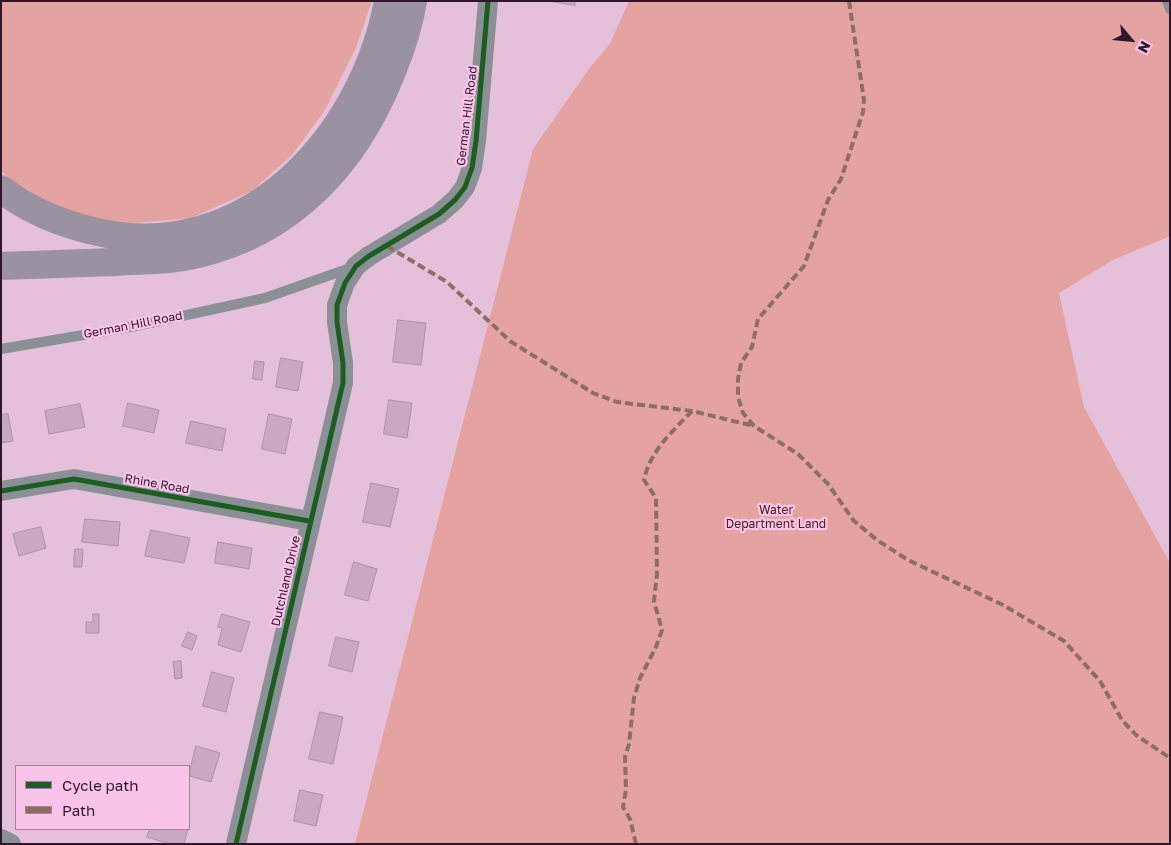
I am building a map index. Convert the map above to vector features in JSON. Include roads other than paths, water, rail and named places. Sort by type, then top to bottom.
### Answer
[{"type":"highway","points":[[1,189],[34,210],[57,220],[105,234],[131,237],[158,237],[201,229],[250,210],[274,194],[294,177],[314,158],[333,132],[364,75],[377,44],[388,1]]},
{"type":"highway","points":[[1,266],[149,260],[196,255],[240,240],[280,220],[316,192],[330,177],[362,133],[375,110],[396,62],[414,1]]},
{"type":"street","name":"German Hill Road","points":[[356,266],[369,256],[439,214],[455,200],[465,187],[472,168],[476,141],[488,1]]},
{"type":"street","name":"Dutchland Drive","points":[[236,844],[343,383],[343,363],[337,322],[337,306],[345,283],[356,266]]},
{"type":"street","name":"Rhine Road","points":[[1,491],[74,480],[310,521]]},
{"type":"street","points":[[1,839],[11,844]]},
{"type":"lane","points":[[1167,1],[1170,9]]},
{"type":"lane","name":"German Hill Road","points":[[1,349],[136,326],[265,298],[356,266]]},
{"type":"park label","name":"Water Department Land","points":[[776,517]]}]
